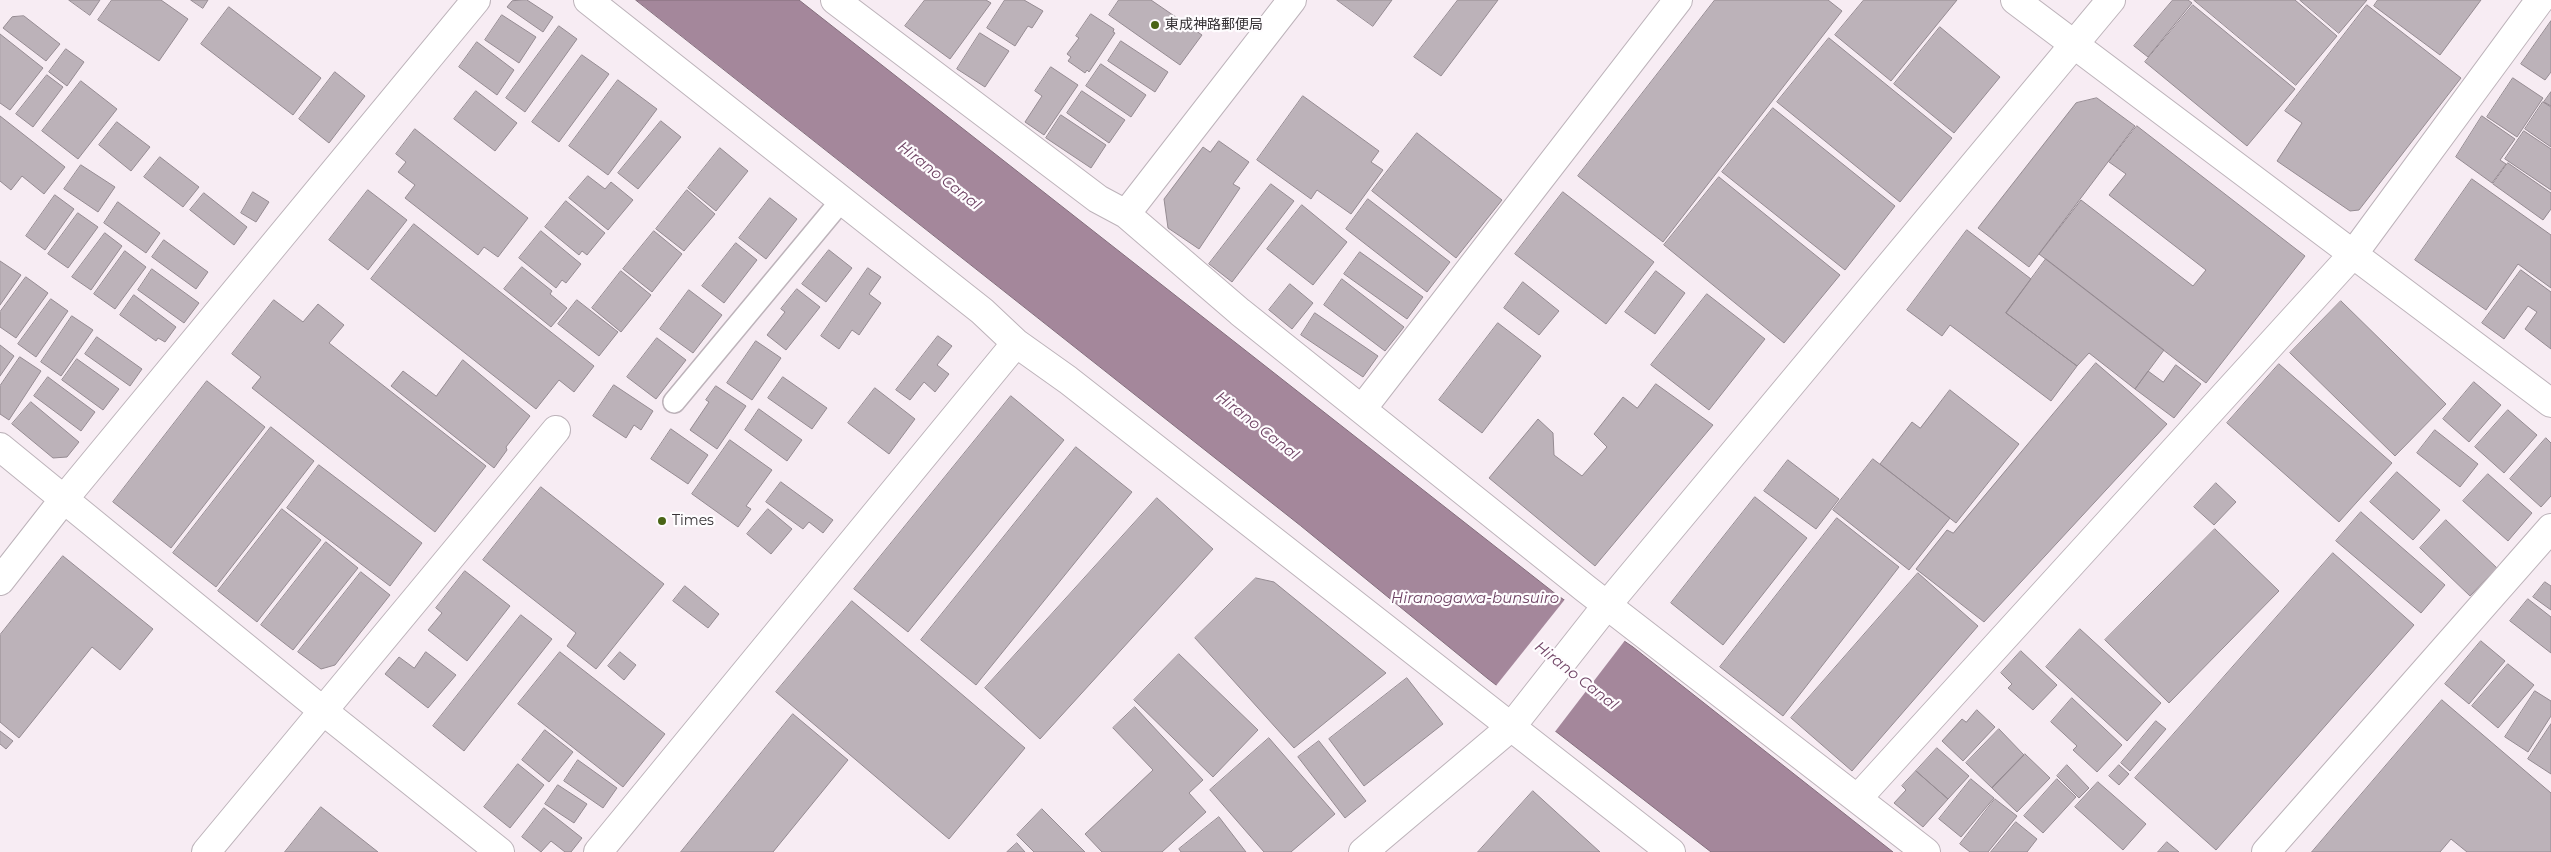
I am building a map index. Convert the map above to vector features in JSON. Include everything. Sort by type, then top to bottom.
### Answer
[{"type":"street","points":[[0,581],[64,499],[476,0]]},
{"type":"street","points":[[588,0],[982,312],[1016,344],[1068,380],[1518,719],[1671,852]]},
{"type":"street","points":[[835,0],[1098,199],[1126,214],[1240,312],[1362,409],[1603,611],[1858,798],[1926,852]]},
{"type":"street","points":[[1126,214],[1292,0]]},
{"type":"street","points":[[1362,409],[1678,0]]},
{"type":"street","points":[[2016,0],[2551,403]]},
{"type":"street","points":[[1363,852],[1518,719],[1603,611],[2111,0]]},
{"type":"street","points":[[1858,798],[2354,254],[2540,0]]},
{"type":"street","points":[[598,852],[1016,344]]},
{"type":"street","points":[[206,852],[556,430]]},
{"type":"street","points":[[0,447],[322,710],[500,852]]},
{"type":"street","points":[[2266,852],[2551,528]]},
{"type":"lane","points":[[674,402],[842,201]]},
{"type":"water","name":"Hiranogawa-bunsuiro","points":[[636,0],[799,0],[1557,595],[1633,647],[1893,852],[1711,852],[1487,678],[1301,526]]},
{"type":"pier","points":[[1566,598],[1626,639],[1554,733],[1495,687]]},
{"type":"building","points":[[69,0],[100,0],[90,15]]},
{"type":"building","points":[[112,0],[161,0],[188,19],[159,61],[98,20]]},
{"type":"building","points":[[191,0],[208,0],[203,8]]},
{"type":"building","points":[[527,0],[553,17],[543,32],[507,7],[512,1]]},
{"type":"building","points":[[925,0],[986,0],[991,3],[950,59],[905,26]]},
{"type":"building","points":[[1005,0],[1024,0],[1043,11],[1032,28],[1028,26],[1015,46],[987,28]]},
{"type":"building","name":"東成神路郵便局","points":[[1119,0],[1151,0],[1202,35],[1180,65],[1109,15]]},
{"type":"building","points":[[1337,0],[1392,0],[1373,26]]},
{"type":"building","points":[[1458,0],[1498,0],[1441,76],[1414,57]]},
{"type":"building","points":[[1715,0],[1828,0],[1842,11],[1663,242],[1578,176]]},
{"type":"building","points":[[1864,0],[1957,0],[1891,81],[1835,35]]},
{"type":"building","points":[[2173,0],[2188,0],[2192,3],[2148,57],[2134,46]]},
{"type":"building","points":[[2194,0],[2295,0],[2337,36],[2296,85]]},
{"type":"building","points":[[2300,0],[2367,0],[2339,33]]},
{"type":"building","points":[[2378,0],[2481,0],[2440,55],[2374,6]]},
{"type":"building","points":[[2193,5],[2295,89],[2247,146],[2145,62]]},
{"type":"building","points":[[2367,5],[2461,78],[2359,210],[2350,211],[2277,161],[2302,123],[2285,111]]},
{"type":"building","points":[[229,7],[321,78],[293,115],[201,44]]},
{"type":"building","points":[[1091,14],[1114,29],[1113,32],[1115,33],[1089,72],[1087,70],[1085,73],[1068,61],[1071,57],[1067,54],[1079,38],[1076,36]]},
{"type":"building","points":[[502,15],[536,37],[519,63],[485,40]]},
{"type":"building","points":[[24,16],[60,44],[46,61],[3,28],[12,17]]},
{"type":"building","points":[[2551,21],[2551,72],[2545,80],[2521,64]]},
{"type":"building","points":[[559,26],[577,39],[525,112],[506,98]]},
{"type":"building","points":[[1940,27],[2000,77],[1954,133],[1894,84]]},
{"type":"building","points":[[980,33],[1009,51],[985,87],[957,69]]},
{"type":"building","points":[[0,34],[43,68],[10,110],[0,103]]},
{"type":"building","points":[[1829,38],[1952,138],[1900,202],[1777,102]]},
{"type":"building","points":[[1121,41],[1168,72],[1155,92],[1108,61]]},
{"type":"building","points":[[477,42],[514,70],[497,95],[459,67]]},
{"type":"building","points":[[66,49],[84,62],[67,86],[49,72]]},
{"type":"building","points":[[582,55],[609,74],[559,142],[532,122]]},
{"type":"building","points":[[1101,64],[1146,95],[1131,117],[1086,86]]},
{"type":"building","points":[[1051,67],[1078,85],[1044,135],[1025,122],[1042,96],[1035,91]]},
{"type":"building","points":[[335,72],[365,96],[329,143],[299,119]]},
{"type":"building","points":[[47,75],[63,87],[33,127],[16,114]]},
{"type":"building","points":[[2513,78],[2543,98],[2517,137],[2487,117]]},
{"type":"building","points":[[618,80],[657,109],[608,175],[569,146]]},
{"type":"building","points":[[81,81],[117,109],[78,159],[42,131]]},
{"type":"building","points":[[476,91],[517,123],[495,151],[454,119]]},
{"type":"building","points":[[1082,91],[1125,120],[1109,143],[1067,113]]},
{"type":"building","points":[[2551,92],[2551,106],[2544,102]]},
{"type":"building","points":[[1303,96],[1379,151],[1371,162],[1383,170],[1351,214],[1317,190],[1311,199],[1257,160]]},
{"type":"building","points":[[2097,98],[2135,126],[2029,267],[1978,228],[2076,103]]},
{"type":"building","points":[[2543,102],[2551,107],[2551,147],[2525,129]]},
{"type":"building","points":[[1773,108],[1895,206],[1845,270],[1722,172]]},
{"type":"building","points":[[1061,115],[1106,145],[1091,168],[1046,138]]},
{"type":"building","points":[[0,116],[65,167],[44,194],[22,176],[11,190],[0,181]]},
{"type":"building","points":[[2482,116],[2515,139],[2500,160],[2506,164],[2492,183],[2456,157]]},
{"type":"building","points":[[661,121],[681,137],[638,189],[618,173]]},
{"type":"building","points":[[117,122],[150,147],[131,171],[99,145]]},
{"type":"building","points":[[2137,126],[2305,256],[2206,383],[2039,254],[2081,200],[2193,286],[2206,270],[2109,195],[2126,174],[2109,162]]},
{"type":"building","points":[[415,129],[528,218],[498,257],[484,247],[478,255],[405,198],[415,185],[398,172],[406,162],[396,154]]},
{"type":"building","points":[[2524,131],[2551,149],[2551,190],[2505,159]]},
{"type":"building","points":[[1417,133],[1502,200],[1456,258],[1372,191]]},
{"type":"building","points":[[1219,141],[1249,162],[1233,184],[1240,188],[1199,249],[1168,228],[1164,199],[1203,147],[1210,152]]},
{"type":"building","points":[[720,148],[748,171],[716,211],[688,188]]},
{"type":"building","points":[[160,157],[199,187],[183,207],[144,177]]},
{"type":"building","points":[[2508,163],[2551,193],[2551,209],[2543,220],[2493,184]]},
{"type":"building","points":[[81,165],[115,187],[98,212],[64,189]]},
{"type":"building","points":[[588,176],[605,189],[611,182],[633,200],[608,230],[569,198]]},
{"type":"building","points":[[1719,177],[1840,275],[1784,343],[1664,245]]},
{"type":"building","points":[[2472,179],[2551,235],[2551,288],[2518,264],[2486,310],[2415,260]]},
{"type":"building","points":[[1271,184],[1294,201],[1232,282],[1209,264]]},
{"type":"building","points":[[368,190],[407,220],[368,270],[329,240]]},
{"type":"building","points":[[687,190],[715,214],[684,251],[656,229]]},
{"type":"building","points":[[253,192],[269,202],[256,222],[241,213]]},
{"type":"building","points":[[1563,192],[1654,262],[1606,324],[1515,254]]},
{"type":"building","points":[[204,193],[247,227],[234,245],[190,210]]},
{"type":"building","points":[[55,195],[74,209],[45,250],[26,236]]},
{"type":"building","points":[[770,198],[797,219],[766,259],[739,238]]},
{"type":"building","points":[[1368,199],[1450,262],[1427,292],[1346,229]]},
{"type":"building","points":[[566,201],[605,233],[587,255],[582,251],[579,255],[545,227]]},
{"type":"building","points":[[118,202],[160,233],[146,253],[104,223]]},
{"type":"building","points":[[1302,205],[1347,242],[1313,285],[1267,249]]},
{"type":"building","points":[[78,213],[98,227],[68,268],[48,254]]},
{"type":"building","points":[[414,224],[594,366],[574,392],[559,380],[536,409],[371,279]]},
{"type":"building","points":[[1967,230],[2031,279],[2006,313],[2077,366],[2051,401],[1950,325],[1942,336],[1907,310]]},
{"type":"building","points":[[541,231],[581,264],[566,283],[562,280],[556,288],[519,258]]},
{"type":"building","points":[[654,231],[682,254],[652,292],[623,269]]},
{"type":"building","points":[[105,233],[122,246],[91,290],[72,277]]},
{"type":"building","points":[[164,240],[208,272],[196,289],[152,257]]},
{"type":"building","points":[[736,243],[757,260],[724,303],[702,286]]},
{"type":"building","points":[[829,250],[852,268],[826,302],[802,284]]},
{"type":"building","points":[[125,251],[146,267],[115,309],[94,294]]},
{"type":"building","points":[[1360,252],[1423,297],[1407,319],[1344,274]]},
{"type":"building","points":[[2046,259],[2164,350],[2135,389],[2089,353],[2077,366],[2006,313]]},
{"type":"building","points":[[0,261],[21,275],[0,305]]},
{"type":"building","points":[[522,267],[552,291],[550,294],[567,308],[551,327],[504,289]]},
{"type":"building","points":[[868,268],[881,277],[869,294],[881,303],[859,335],[852,330],[839,349],[821,336]]},
{"type":"building","points":[[152,269],[199,303],[184,323],[138,290]]},
{"type":"building","points":[[2521,270],[2551,292],[2551,349],[2525,329],[2537,312],[2528,306],[2504,339],[2482,323]]},
{"type":"building","points":[[621,271],[651,295],[621,332],[592,308]]},
{"type":"building","points":[[1656,271],[1685,293],[1655,334],[1625,312]]},
{"type":"building","points":[[26,277],[48,293],[16,338],[0,327],[0,312]]},
{"type":"building","points":[[1342,279],[1404,327],[1385,351],[1324,305]]},
{"type":"building","points":[[1523,282],[1559,311],[1539,335],[1504,308]]},
{"type":"building","points":[[1290,284],[1313,303],[1292,329],[1269,310]]},
{"type":"building","points":[[797,289],[820,307],[786,350],[767,335],[785,312],[781,309]]},
{"type":"building","points":[[689,290],[722,315],[693,353],[660,329]]},
{"type":"building","points":[[1707,294],[1765,339],[1709,410],[1651,365]]},
{"type":"building","points":[[134,295],[176,327],[165,342],[158,338],[156,341],[120,315]]},
{"type":"building","points":[[51,299],[68,311],[36,357],[18,344]]},
{"type":"building","points":[[274,300],[303,322],[318,304],[344,325],[329,343],[486,466],[435,532],[252,388],[261,377],[232,354]]},
{"type":"building","points":[[577,300],[618,332],[599,356],[558,324]]},
{"type":"building","points":[[2341,301],[2446,404],[2395,456],[2290,353]]},
{"type":"building","points":[[1315,313],[1378,356],[1363,377],[1301,335]]},
{"type":"building","points":[[72,316],[93,330],[61,376],[41,362]]},
{"type":"building","points":[[1498,323],[1541,356],[1482,433],[1439,400]]},
{"type":"building","points":[[938,336],[952,346],[937,365],[949,374],[935,392],[924,382],[910,400],[896,390]]},
{"type":"building","points":[[97,337],[142,369],[130,386],[85,354]]},
{"type":"building","points":[[657,338],[686,360],[656,399],[627,377]]},
{"type":"building","points":[[756,341],[781,358],[752,400],[727,383]]},
{"type":"building","points":[[0,345],[14,356],[0,376]]},
{"type":"building","points":[[20,357],[41,371],[9,420],[0,414],[0,386]]},
{"type":"building","points":[[77,359],[119,389],[103,410],[62,380]]},
{"type":"building","points":[[463,360],[530,416],[506,447],[507,450],[494,468],[391,386],[403,371],[436,396]]},
{"type":"building","points":[[2096,363],[2167,424],[1984,622],[1916,569],[1947,530],[1953,533]]},
{"type":"building","points":[[2279,364],[2392,463],[2339,522],[2227,423]]},
{"type":"building","points":[[2176,365],[2201,384],[2174,418],[2135,389],[2148,371],[2163,382]]},
{"type":"building","points":[[48,377],[95,412],[81,431],[34,396]]},
{"type":"building","points":[[783,377],[827,408],[812,429],[768,398]]},
{"type":"building","points":[[207,381],[265,427],[171,548],[113,502]]},
{"type":"building","points":[[2474,382],[2501,405],[2469,442],[2443,419]]},
{"type":"building","points":[[1656,384],[1713,425],[1595,566],[1489,478],[1538,419],[1553,433],[1554,455],[1582,476],[1607,447],[1594,434],[1623,397],[1637,408]]},
{"type":"building","points":[[614,385],[653,411],[641,430],[634,425],[626,438],[593,416]]},
{"type":"building","points":[[716,386],[746,406],[717,449],[690,430],[709,402],[706,400]]},
{"type":"building","points":[[875,388],[915,419],[889,454],[848,423]]},
{"type":"building","points":[[1950,390],[2019,444],[1956,523],[1880,464],[1912,422],[1920,428]]},
{"type":"building","points":[[1011,396],[1064,440],[908,632],[854,589]]},
{"type":"building","points":[[31,402],[79,442],[67,457],[53,458],[12,424]]},
{"type":"building","points":[[759,409],[802,440],[787,461],[745,430]]},
{"type":"building","points":[[2508,410],[2537,435],[2504,473],[2475,447]]},
{"type":"building","points":[[271,427],[314,461],[216,587],[173,553]]},
{"type":"building","points":[[671,429],[708,455],[688,484],[651,459]]},
{"type":"building","points":[[2435,430],[2478,464],[2460,487],[2417,453]]},
{"type":"building","points":[[2546,438],[2551,443],[2551,496],[2541,507],[2510,479]]},
{"type":"building","points":[[730,440],[772,470],[746,506],[751,509],[738,527],[692,494]]},
{"type":"building","points":[[1076,447],[1132,492],[976,685],[921,640]]},
{"type":"building","points":[[1873,459],[1950,518],[1909,570],[1833,510]]},
{"type":"building","points":[[1788,460],[1839,499],[1816,529],[1764,491]]},
{"type":"building","points":[[319,465],[422,543],[390,586],[287,508]]},
{"type":"building","points":[[2397,472],[2440,510],[2413,540],[2370,502]]},
{"type":"building","points":[[2488,474],[2532,513],[2508,541],[2463,501]]},
{"type":"building","points":[[781,482],[833,520],[823,533],[809,522],[803,529],[766,502]]},
{"type":"building","points":[[2216,483],[2236,502],[2214,525],[2194,507]]},
{"type":"building","points":[[541,487],[664,584],[596,669],[567,646],[576,633],[483,560]]},
{"type":"building","points":[[1755,497],[1807,538],[1723,645],[1671,603]]},
{"type":"building","points":[[1157,498],[1213,549],[1040,739],[985,688]]},
{"type":"building","points":[[282,509],[321,540],[257,622],[218,591]]},
{"type":"building","points":[[768,509],[792,529],[771,554],[747,534]]},
{"type":"building","points":[[2361,512],[2445,585],[2421,613],[2336,541]]},
{"type":"building","points":[[1837,518],[1899,567],[1783,716],[1720,667]]},
{"type":"building","points":[[2446,520],[2497,568],[2470,596],[2420,548]]},
{"type":"building","points":[[2215,529],[2279,591],[2169,703],[2105,640]]},
{"type":"building","points":[[326,542],[358,568],[293,650],[261,625]]},
{"type":"building","points":[[2333,553],[2414,625],[2216,850],[2135,778]]},
{"type":"building","points":[[63,556],[153,629],[120,670],[92,647],[19,738],[0,722],[0,635]]},
{"type":"building","points":[[465,571],[510,606],[467,661],[428,630],[442,613],[436,608]]},
{"type":"building","points":[[361,572],[390,595],[335,665],[321,669],[298,652]]},
{"type":"building","points":[[1918,573],[1978,626],[1852,771],[1791,718]]},
{"type":"building","points":[[1256,578],[1274,582],[1386,673],[1294,748],[1195,638]]},
{"type":"building","points":[[2545,582],[2551,586],[2551,610],[2533,597]]},
{"type":"building","points":[[685,586],[719,614],[708,628],[673,601]]},
{"type":"building","points":[[2528,599],[2551,617],[2551,653],[2510,621]]},
{"type":"building","points":[[852,601],[1025,748],[949,839],[776,692]]},
{"type":"building","points":[[521,615],[552,639],[464,751],[433,726]]},
{"type":"building","points":[[2080,629],[2161,703],[2127,741],[2046,667]]},
{"type":"building","points":[[2481,641],[2505,661],[2469,704],[2445,684]]},
{"type":"building","points":[[2021,651],[2057,685],[2033,710],[2008,688],[2012,684],[2001,673]]},
{"type":"building","points":[[426,652],[456,675],[428,708],[385,674],[399,657],[414,668]]},
{"type":"building","points":[[560,652],[665,734],[623,787],[518,704]]},
{"type":"building","points":[[620,652],[636,665],[624,680],[608,666]]},
{"type":"building","points":[[1179,654],[1258,730],[1213,777],[1134,700]]},
{"type":"building","points":[[2508,664],[2534,685],[2498,728],[2472,706]]},
{"type":"building","points":[[1407,678],[1443,724],[1364,786],[1329,739]]},
{"type":"building","points":[[2535,691],[2551,701],[2551,716],[2528,752],[2505,737]]},
{"type":"building","points":[[2072,698],[2122,745],[2097,772],[2073,750],[2077,746],[2051,722]]},
{"type":"building","points":[[2442,700],[2551,793],[2551,852],[2467,852],[2451,839],[2440,852],[2312,852]]},
{"type":"building","points":[[1135,707],[1203,780],[1189,793],[1206,812],[1162,852],[1102,852],[1085,834],[1153,770],[1113,728]]},
{"type":"building","points":[[1977,710],[1995,727],[1963,761],[1942,741],[1962,719],[1966,722]]},
{"type":"building","points":[[793,714],[848,760],[773,852],[681,852]]},
{"type":"building","points":[[2156,721],[2166,729],[2130,771],[2121,763]]},
{"type":"building","points":[[2551,724],[2551,774],[2528,759]]},
{"type":"building","points":[[1999,729],[2024,755],[1992,788],[1966,763]]},
{"type":"building","points":[[545,730],[573,752],[549,782],[522,760]]},
{"type":"building","points":[[0,731],[13,741],[6,749],[0,744]]},
{"type":"building","points":[[1269,738],[1335,814],[1291,852],[1264,852],[1210,790]]},
{"type":"building","points":[[1319,741],[1366,801],[1345,818],[1298,757]]},
{"type":"building","points":[[1937,748],[1969,776],[1948,799],[1916,771]]},
{"type":"building","points":[[2025,754],[2050,778],[2017,812],[1992,788]]},
{"type":"building","points":[[578,760],[617,788],[603,808],[564,781]]},
{"type":"building","points":[[518,764],[544,785],[510,828],[484,807]]},
{"type":"building","points":[[2067,765],[2089,788],[2079,798],[2057,776]]},
{"type":"building","points":[[2119,765],[2129,774],[2119,785],[2109,776]]},
{"type":"building","points":[[1916,771],[1948,799],[1923,827],[1894,803],[1906,790],[1902,786]]},
{"type":"building","points":[[1971,779],[1994,798],[1961,837],[1939,819]]},
{"type":"building","points":[[2057,779],[2076,797],[2043,833],[2024,816]]},
{"type":"building","points":[[2098,782],[2146,824],[2123,850],[2075,807]]},
{"type":"building","points":[[558,785],[587,804],[574,823],[545,804]]},
{"type":"building","points":[[1533,791],[1600,852],[1478,852]]},
{"type":"building","points":[[1995,799],[2017,816],[1988,852],[1970,852],[1960,844]]},
{"type":"building","points":[[321,807],[378,852],[285,852]]},
{"type":"building","points":[[544,808],[582,838],[571,852],[565,852],[551,841],[541,852],[522,837]]},
{"type":"building","points":[[1042,809],[1085,852],[1034,852],[1017,835]]},
{"type":"building","points":[[1219,817],[1246,852],[1181,852],[1179,849]]},
{"type":"building","points":[[2016,822],[2037,839],[2027,852],[1991,852]]},
{"type":"building","points":[[2167,842],[2179,852],[2158,852]]},
{"type":"building","points":[[1017,843],[1025,852],[1007,852]]},
{"type":"place","name":"東成神路郵便局","points":[[1155,25]]},
{"type":"place","name":"Times","points":[[662,521]]},
{"type":"water label","name":"Hirano Canal","points":[[939,176]]},
{"type":"water label","name":"Hirano Canal","points":[[1257,426]]},
{"type":"water label","name":"Hirano Canal","points":[[1576,676]]}]
